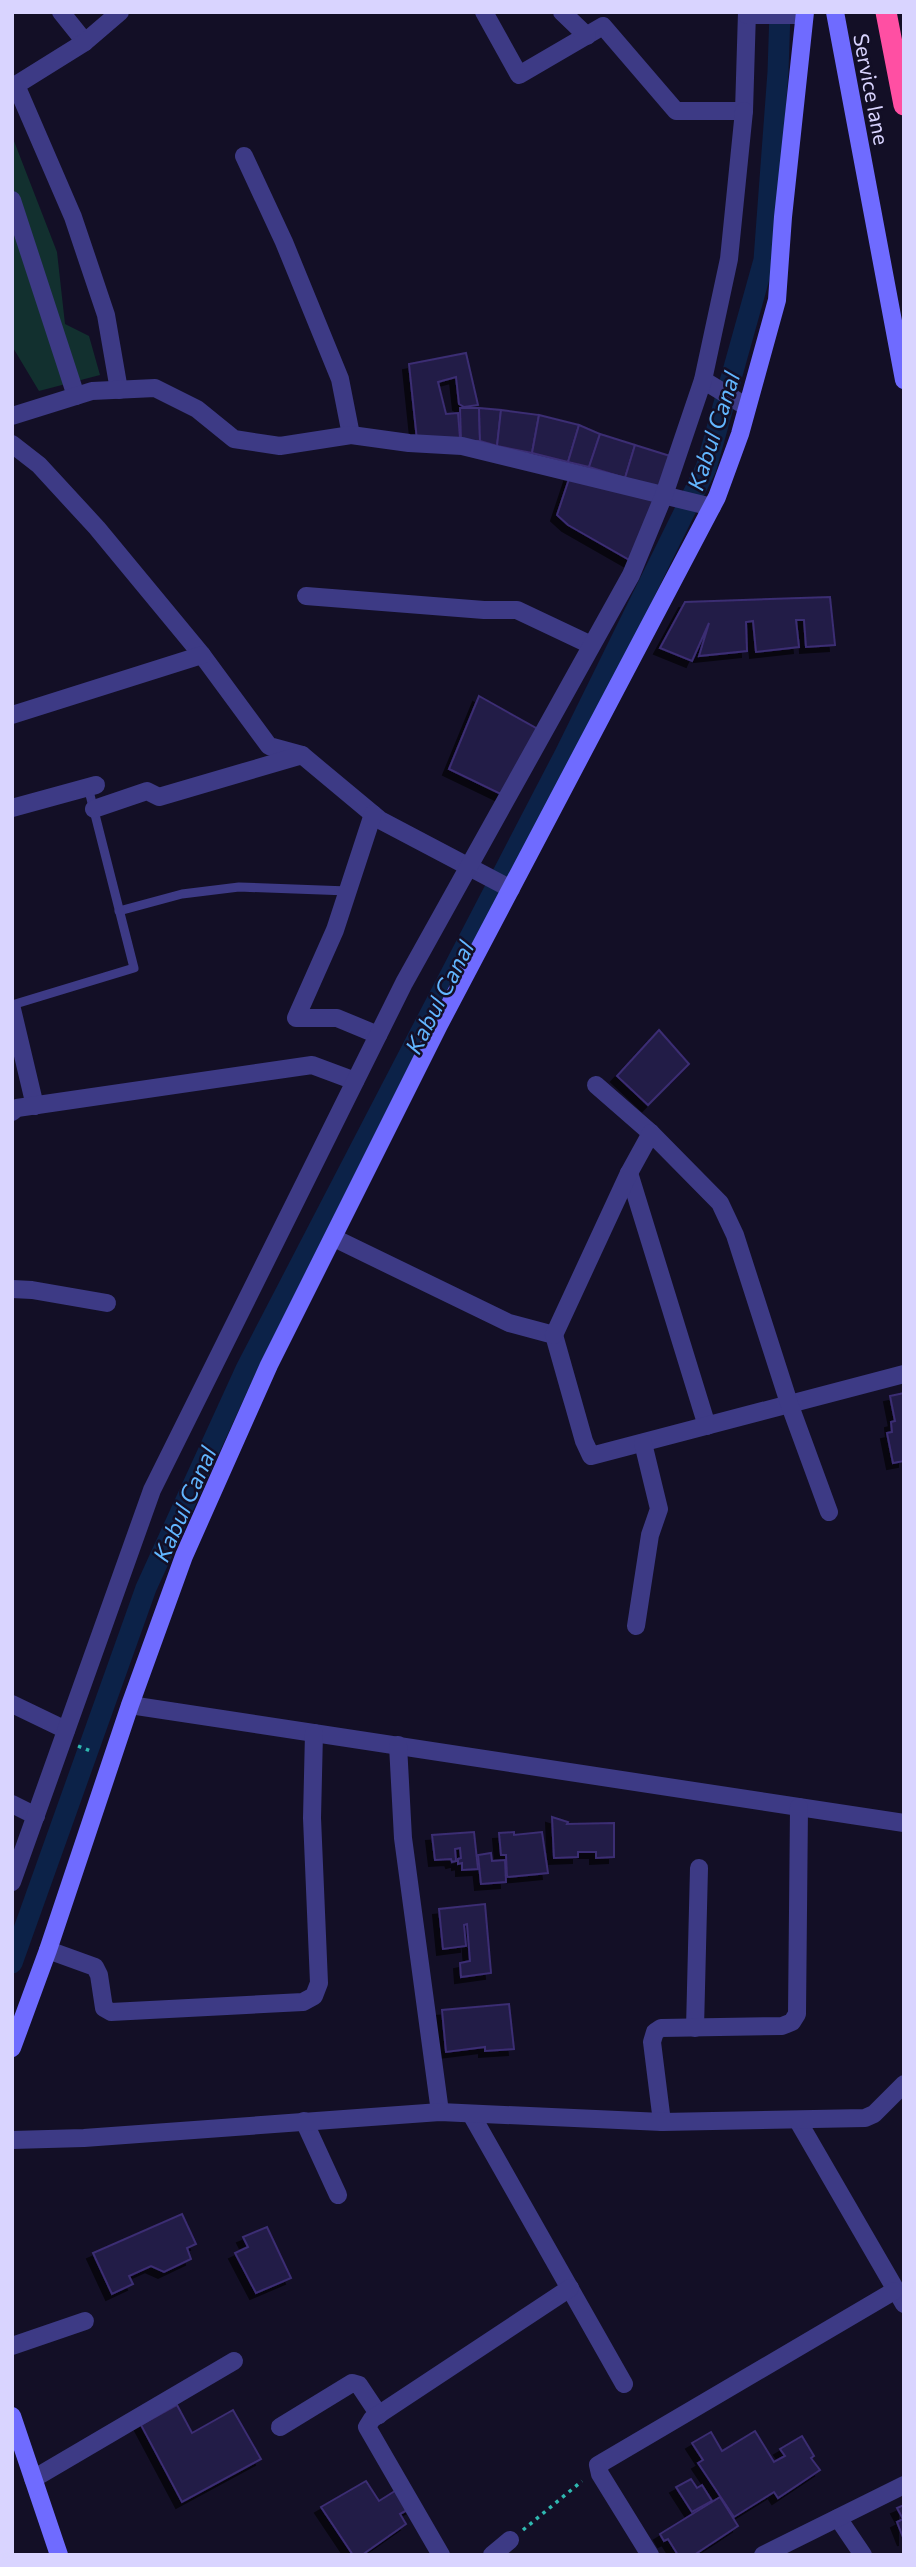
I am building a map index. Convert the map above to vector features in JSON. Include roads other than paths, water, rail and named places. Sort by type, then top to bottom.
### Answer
[{"type":"highway","points":[[886,12],[904,105]]},
{"type":"main road","name":"Service lane","points":[[835,12],[904,380]]},
{"type":"main road","points":[[12,2048],[184,1556],[269,1365],[433,1037],[708,506],[740,434],[742,405],[777,300],[799,14]]},
{"type":"main road","points":[[12,2416],[59,2555]]},
{"type":"street","points":[[61,12],[85,42]]},
{"type":"street","points":[[119,390],[106,315],[73,217],[16,85],[85,42],[120,12]]},
{"type":"street","points":[[484,12],[519,75],[603,26],[676,111],[744,111]]},
{"type":"street","points":[[562,12],[587,36]]},
{"type":"street","points":[[12,1882],[152,1490],[404,983],[631,575],[668,496],[706,382],[729,259],[751,14],[799,14]]},
{"type":"street","points":[[244,156],[284,242],[340,379],[351,435]]},
{"type":"street","points":[[12,200],[76,396]]},
{"type":"street","points":[[706,382],[742,405]]},
{"type":"street","points":[[12,416],[92,391],[155,388],[197,409],[234,439],[280,446],[351,435],[409,443],[462,446],[708,506]]},
{"type":"street","points":[[12,444],[38,466],[97,528],[202,655],[270,746],[302,755],[373,814],[510,889]]},
{"type":"street","points":[[306,596],[484,610],[517,610],[590,645]]},
{"type":"street","points":[[12,715],[202,655]]},
{"type":"street","points":[[94,809],[147,791],[159,797],[302,755]]},
{"type":"street","points":[[12,808],[92,786]]},
{"type":"street","points":[[373,814],[335,930],[296,1018],[337,1018],[378,1035]]},
{"type":"street","points":[[12,1007],[35,1106]]},
{"type":"street","points":[[12,1112],[17,1108],[312,1065],[355,1081]]},
{"type":"street","points":[[596,1085],[651,1133],[720,1203],[735,1235],[789,1403],[829,1512]]},
{"type":"street","points":[[651,1133],[629,1173],[554,1335],[584,1441],[592,1456],[904,1374]]},
{"type":"street","points":[[629,1173],[707,1426]]},
{"type":"street","points":[[334,1238],[509,1323],[554,1335]]},
{"type":"street","points":[[12,1289],[107,1303]]},
{"type":"street","points":[[636,1626],[650,1535],[659,1509],[643,1443]]},
{"type":"street","points":[[12,1704],[65,1735]]},
{"type":"street","points":[[130,1705],[904,1823]]},
{"type":"street","points":[[48,1950],[95,1967],[99,1975],[104,2008],[111,2012],[303,2001],[314,1996],[319,1983],[312,1818],[314,1733]]},
{"type":"street","points":[[398,1745],[403,1838],[440,2112]]},
{"type":"street","points":[[12,1804],[36,1816]]},
{"type":"street","points":[[662,2122],[652,2042],[655,2032],[661,2028],[782,2026],[792,2022],[797,2014],[799,1807]]},
{"type":"street","points":[[695,2028],[699,1868]]},
{"type":"street","points":[[12,2140],[84,2138],[440,2112],[662,2122],[865,2118],[874,2114],[904,2084]]},
{"type":"street","points":[[471,2114],[624,2384]]},
{"type":"street","points":[[650,2555],[597,2469],[603,2461],[899,2298],[798,2120]]},
{"type":"street","points":[[304,2121],[338,2194]]},
{"type":"street","points":[[441,2555],[367,2427],[379,2415],[570,2288]]},
{"type":"street","points":[[12,2346],[85,2321]]},
{"type":"street","points":[[33,2479],[234,2361]]},
{"type":"street","points":[[280,2427],[352,2383],[359,2385],[379,2415]]},
{"type":"street","points":[[764,2555],[904,2485]]},
{"type":"street","points":[[838,2518],[863,2555]]},
{"type":"street","points":[[492,2555],[510,2540]]},
{"type":"lane","points":[[12,1007],[134,968],[94,809],[92,786]]},
{"type":"lane","points":[[119,911],[182,894],[239,887],[348,891]]},
{"type":"waterway","name":"Kabul Canal","points":[[12,1963],[146,1588],[246,1369],[565,754],[706,468],[764,260],[780,12]]}]
